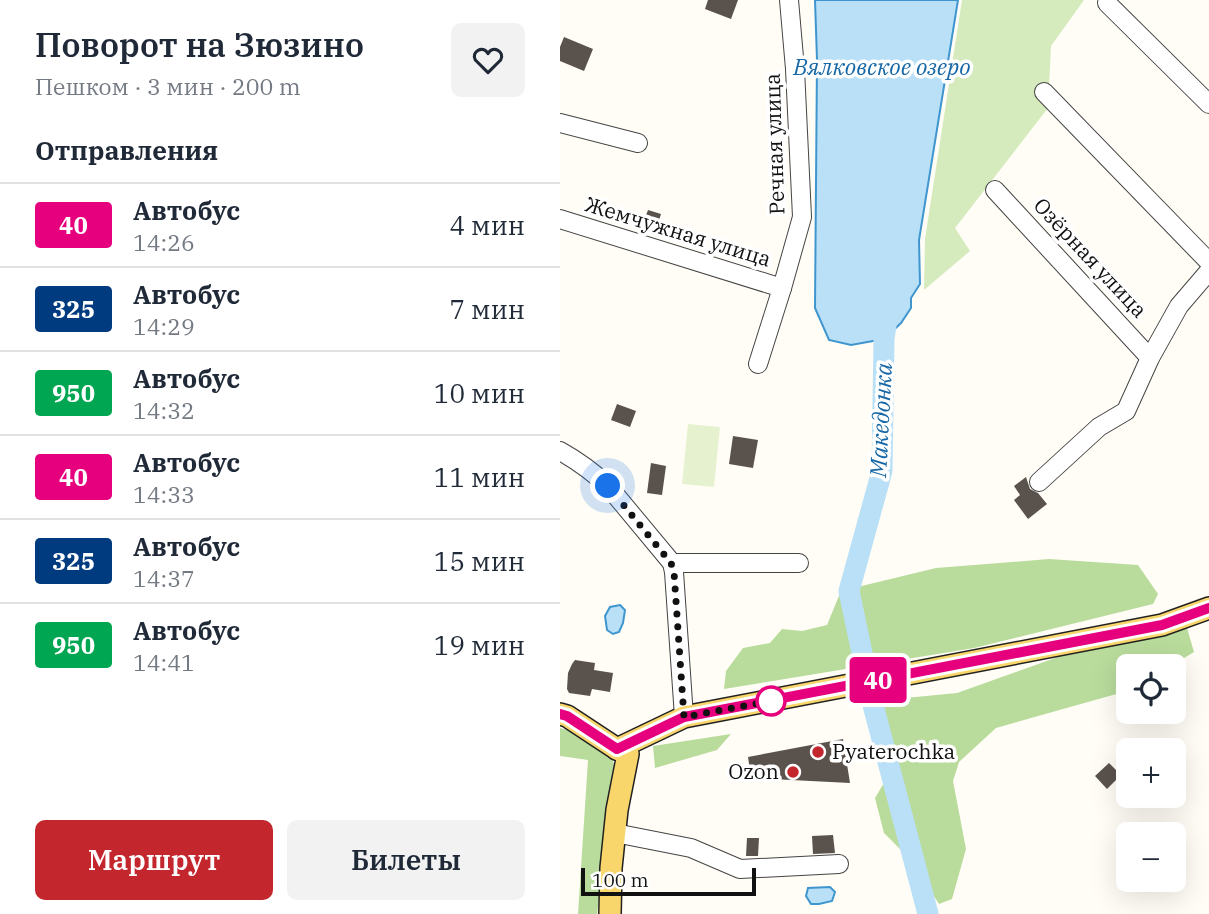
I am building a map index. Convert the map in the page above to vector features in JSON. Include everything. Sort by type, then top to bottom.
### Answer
[{"type":"main road","points":[[617,749],[684,717],[1162,625],[1209,608]]},
{"type":"main road","points":[[560,714],[628,754],[617,810],[610,914]]},
{"type":"street","name":"Речная улица","points":[[758,364],[802,217],[789,0]]},
{"type":"street","points":[[1107,3],[1209,104]]},
{"type":"street","points":[[1044,92],[1209,262]]},
{"type":"street","points":[[560,123],[638,143]]},
{"type":"street","name":"Озёрная улица","points":[[995,190],[1150,358]]},
{"type":"street","name":"Жемчужная улица","points":[[560,219],[782,288]]},
{"type":"street","points":[[1039,482],[1099,427],[1126,411],[1150,358],[1179,306],[1209,271]]},
{"type":"street","points":[[560,452],[608,486],[671,563],[674,572],[684,717]]},
{"type":"street","points":[[671,563],[799,563]]},
{"type":"street","points":[[615,834],[691,848],[740,869],[839,864]]},
{"type":"green space","points":[[962,0],[1084,0],[1051,46],[1048,108],[955,228],[970,251],[924,290],[925,239]]},
{"type":"green space","points":[[688,424],[720,427],[714,487],[682,484]]},
{"type":"green space","points":[[1049,559],[1138,565],[1158,594],[1153,604],[974,648],[724,689],[726,671],[743,648],[770,643],[782,629],[802,631],[827,625],[841,591],[936,568]]},
{"type":"green space","points":[[1187,628],[1194,652],[1186,657],[1186,654],[1116,654],[1116,694],[996,728],[959,762],[953,781],[966,849],[952,899],[939,904],[910,859],[884,833],[875,798],[897,761],[878,693],[887,690],[895,699],[957,693],[1069,653]]},
{"type":"green space","points":[[560,728],[607,742],[616,771],[597,914],[578,914],[588,760],[560,756]]},
{"type":"green space","points":[[731,734],[717,750],[655,768],[653,746]]},
{"type":"water","name":"Вялковское озеро","points":[[815,0],[958,0],[919,240],[920,284],[911,298],[911,308],[901,323],[884,339],[851,345],[829,340],[815,308]]},
{"type":"water","points":[[620,605],[625,610],[623,623],[619,632],[613,634],[607,630],[605,616],[610,607]]},
{"type":"water","points":[[830,887],[835,892],[832,901],[811,904],[806,896],[808,888]]},
{"type":"building","points":[[708,0],[738,0],[731,19],[705,9]]},
{"type":"building","points":[[564,37],[593,49],[584,71],[560,61],[560,47]]},
{"type":"building","points":[[648,210],[661,214],[655,233],[641,229]]},
{"type":"building","points":[[617,404],[636,411],[630,427],[611,420]]},
{"type":"building","points":[[733,436],[758,440],[753,468],[729,464]]},
{"type":"building","points":[[651,463],[666,466],[662,495],[647,493]]},
{"type":"building","points":[[1026,477],[1030,489],[1038,493],[1047,504],[1028,519],[1014,500],[1020,495],[1014,486]]},
{"type":"building","points":[[575,660],[595,663],[594,670],[613,673],[610,692],[592,689],[590,696],[569,693],[568,673]]},
{"type":"building","points":[[843,739],[850,783],[751,778],[748,757]]},
{"type":"building","points":[[1109,763],[1116,770],[1116,780],[1107,789],[1095,776]]},
{"type":"building","points":[[833,835],[835,853],[813,854],[812,836]]},
{"type":"building","points":[[747,838],[759,838],[758,856],[746,856]]},
{"type":"waterway","name":"Македонка","points":[[888,311],[884,339],[882,471],[849,591],[873,705],[928,914]]},
{"type":"bus line","name":"40","points":[[560,714],[617,749],[684,717],[1162,625],[1209,608]]},
{"type":"place","name":"Pyaterochka","points":[[818,752]]},
{"type":"place","name":"Ozon","points":[[793,772]]},
{"type":"route","points":[[608,486],[671,563],[674,572],[684,717],[771,701]]}]
